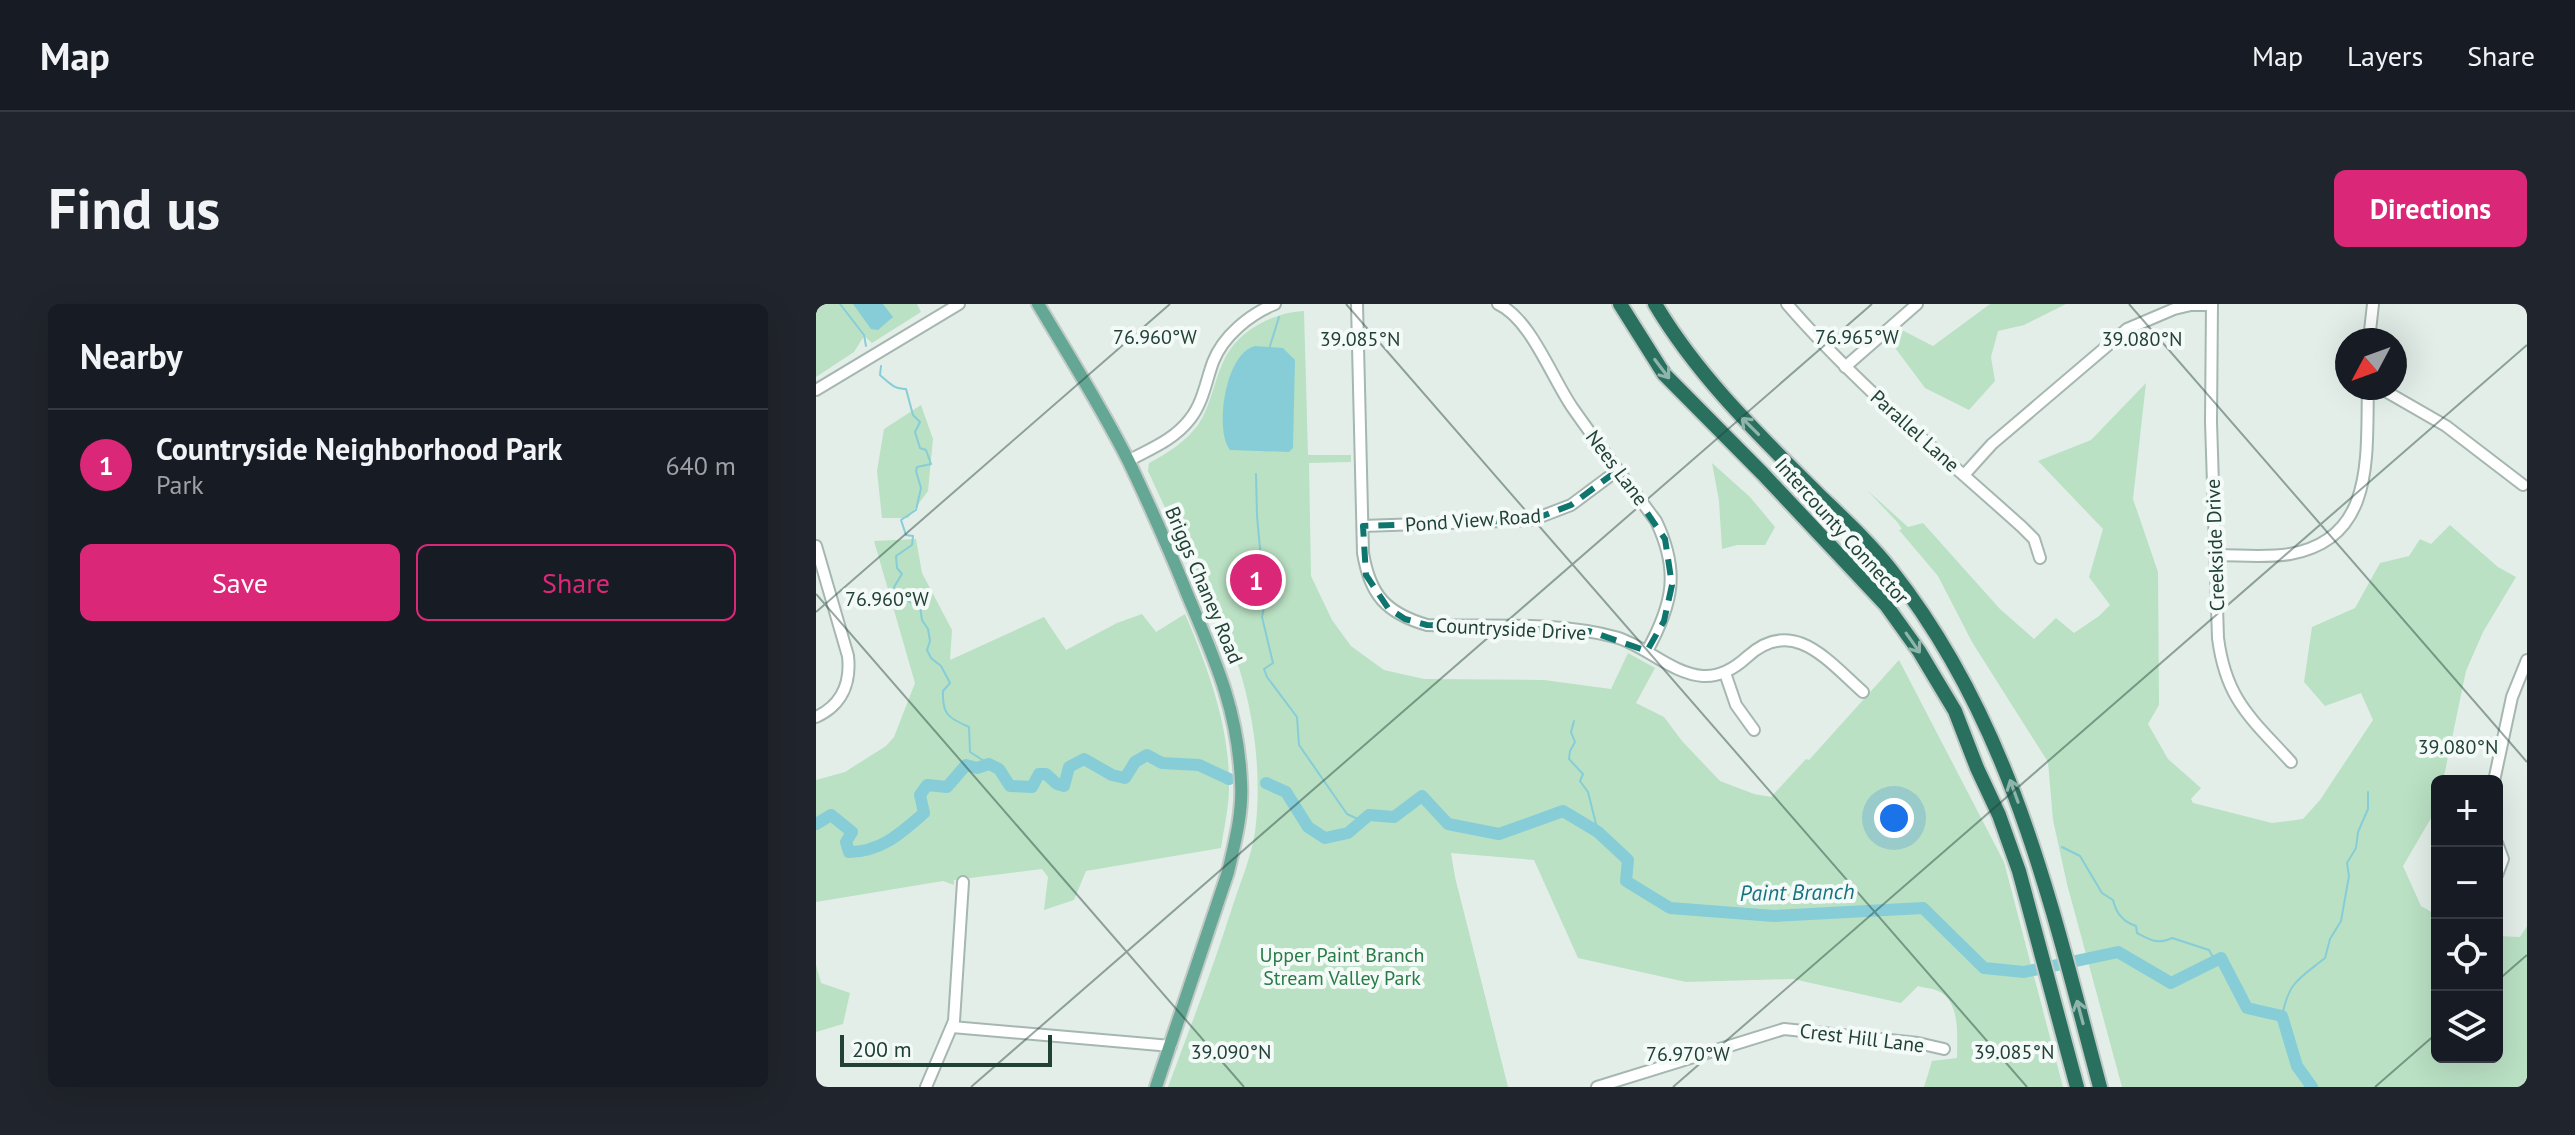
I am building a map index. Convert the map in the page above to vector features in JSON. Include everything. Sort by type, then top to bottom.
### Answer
[{"type":"highway","name":"Intercounty Connector","points":[[1620,304],[1664,374],[1886,605],[1919,651],[1955,711],[2019,871],[2077,1087]]},
{"type":"highway","name":"Intercounty Connector","points":[[1655,304],[1700,370],[1739,415],[1889,566],[1934,628],[1999,753],[2040,865],[2100,1087]]},
{"type":"main road","name":"Briggs Chaney Road","points":[[1038,304],[1128,461],[1214,653],[1227,691],[1236,734],[1241,783],[1240,812],[1228,872],[1156,1087]]},
{"type":"street","points":[[816,390],[959,304]]},
{"type":"street","points":[[1128,461],[1170,439],[1189,421],[1220,347],[1263,309],[1275,304]]},
{"type":"street","name":"Countryside Drive","points":[[1357,304],[1363,553],[1366,575],[1375,593],[1388,608],[1405,619],[1427,625],[1589,631],[1619,638],[1683,670],[1702,676],[1725,673]]},
{"type":"street","name":"Nees Lane","points":[[1498,304],[1524,326],[1571,406],[1656,521],[1665,539],[1672,585],[1669,604],[1664,621],[1647,651]]},
{"type":"street","name":"Parallel Lane","points":[[1787,304],[1845,367],[2034,539],[2040,558]]},
{"type":"street","points":[[1845,367],[1917,304]]},
{"type":"street","points":[[1964,475],[1992,444],[2127,329],[2174,309],[2212,304]]},
{"type":"street","name":"Creekside Drive","points":[[2212,304],[2211,422],[2221,660],[2232,692],[2241,706],[2291,762]]},
{"type":"street","points":[[2370,328],[2373,304]]},
{"type":"street","points":[[2215,555],[2291,554],[2320,543],[2343,524],[2360,496],[2365,480],[2368,400]]},
{"type":"street","points":[[2401,400],[2446,426],[2523,485]]},
{"type":"street","name":"Pond View Road","points":[[1363,526],[1532,520],[1571,505],[1618,470]]},
{"type":"street","points":[[816,546],[848,656],[849,671],[846,688],[839,701],[816,717]]},
{"type":"street","points":[[1754,730],[1736,705],[1725,673],[1769,641],[1791,640],[1815,649],[1863,692]]},
{"type":"street","points":[[2495,775],[2512,697],[2527,660]]},
{"type":"street","points":[[926,1087],[954,1021],[963,882]]},
{"type":"street","points":[[952,1027],[1171,1046]]},
{"type":"street","name":"Crest Hill Lane","points":[[1597,1087],[1784,1029],[1918,1043],[1944,1049]]},
{"type":"highlighted area","points":[[1618,470],[1665,539],[1672,585],[1664,621],[1647,651],[1589,631],[1427,625],[1405,619],[1388,608],[1366,575],[1363,526],[1532,520],[1571,505]]},
{"type":"green space","points":[[816,304],[917,304],[921,312],[872,343],[864,336],[854,352],[816,377]]},
{"type":"green space","points":[[1990,304],[2066,304],[2024,325],[1998,331],[1991,357],[1995,381],[1969,410],[1925,388],[1887,337],[1898,328],[1933,346]]},
{"type":"green space","name":"Upper Paint Branch Stream Valley Park","points":[[1304,311],[1308,455],[1351,455],[1351,462],[1309,463],[1311,576],[1332,620],[1351,646],[1384,670],[1424,679],[1544,680],[1611,689],[1628,653],[1655,668],[1636,703],[1664,717],[1720,781],[1771,797],[1806,759],[1809,760],[1899,660],[2004,862],[2063,1087],[1924,1087],[1932,1061],[1957,1058],[1954,1011],[1945,996],[1934,989],[1918,986],[1901,1003],[1793,979],[1686,982],[1578,958],[1534,860],[1451,853],[1508,1087],[1168,1087],[1251,851],[1257,812],[1257,770],[1253,728],[1239,668],[1148,471],[1149,463],[1176,447],[1198,425],[1226,356],[1240,338],[1271,319]]},
{"type":"green space","points":[[2146,383],[2133,499],[2158,572],[2159,705],[2148,724],[2168,759],[2201,788],[2191,799],[2193,803],[2272,823],[2303,819],[2320,800],[2373,720],[2361,693],[2325,706],[2304,682],[2312,627],[2355,608],[2380,563],[2409,556],[2420,539],[2431,544],[2450,525],[2498,567],[2516,577],[2483,632],[2466,671],[2444,775],[2431,775],[2431,818],[2403,866],[2421,906],[2431,912],[2431,1063],[2503,1063],[2503,936],[2520,937],[2527,926],[2527,1087],[2122,1087],[2067,884],[2053,820],[2048,762],[1972,642],[1938,576],[1899,530],[1902,529],[1898,523],[1867,490],[1908,527],[1923,523],[2000,609],[2034,639],[2056,618],[2074,633],[2110,605],[2089,577],[2103,529],[2038,461],[2091,440]]},
{"type":"green space","points":[[921,405],[933,439],[928,491],[908,518],[882,518],[877,471],[884,429]]},
{"type":"green space","points":[[1712,463],[1750,497],[1775,527],[1765,545],[1737,545],[1722,549],[1719,501]]},
{"type":"green space","points":[[916,539],[922,573],[952,630],[950,660],[1044,617],[1066,650],[1117,623],[1142,614],[1156,632],[1185,614],[1202,655],[1226,742],[1229,795],[1221,848],[1086,871],[1074,900],[1044,910],[1048,877],[1042,869],[954,880],[954,885],[943,881],[816,902],[816,780],[845,772],[886,746],[894,737],[915,683],[874,541]]},
{"type":"green space","points":[[816,965],[821,983],[850,993],[843,1024],[816,1032]]},
{"type":"water","points":[[853,304],[883,304],[893,317],[878,330],[871,329]]},
{"type":"water","points":[[1255,346],[1283,348],[1295,360],[1293,448],[1289,452],[1230,450],[1225,440],[1223,410],[1230,377],[1236,362]]},
{"type":"waterway","points":[[840,304],[864,335],[866,346]]},
{"type":"waterway","points":[[1270,346],[1279,317]]},
{"type":"waterway","points":[[881,366],[880,375],[895,387],[906,389],[913,415],[920,422],[915,432],[920,448],[926,450],[931,464],[917,467],[921,488],[916,510],[901,520],[906,535],[913,536],[912,545],[896,556],[897,568],[902,574],[894,587],[898,597],[920,606],[930,641],[927,650],[950,683],[943,691],[945,710],[951,718],[969,727],[970,752],[989,764]]},
{"type":"waterway","points":[[1256,474],[1265,602],[1262,617],[1273,663],[1264,669],[1297,717],[1299,745],[1347,814],[1362,821]]},
{"type":"waterway","points":[[1574,721],[1571,732],[1575,742],[1569,759],[1583,774],[1580,781],[1588,792],[1598,832]]},
{"type":"waterway","name":"Paint Branch","points":[[816,824],[831,815],[852,832],[846,842],[849,852],[871,849],[899,834],[924,813],[920,795],[927,785],[947,787],[966,765],[977,768],[989,764],[999,769],[1010,786],[1032,787],[1039,774],[1046,774],[1064,786],[1069,767],[1084,759],[1112,775],[1125,778],[1135,762],[1147,755],[1162,763],[1199,765],[1229,779]]},
{"type":"waterway","name":"Paint Branch","points":[[1266,783],[1286,792],[1308,827],[1325,838],[1348,833],[1369,815],[1394,817],[1422,796],[1448,824],[1499,834],[1563,811],[1598,832],[1628,860],[1626,881],[1670,908],[1774,916],[1923,908],[1984,968],[2024,972],[2118,952],[2171,983],[2221,958],[2247,1008],[2282,1016],[2297,1066],[2312,1087]]},
{"type":"waterway","points":[[2282,1016],[2292,988],[2325,958],[2330,939],[2341,921],[2349,876],[2347,863],[2356,848],[2358,832],[2368,809],[2368,792]]},
{"type":"waterway","points":[[2062,847],[2080,856],[2102,893],[2113,900],[2124,919],[2136,926],[2137,933],[2154,941],[2172,938],[2209,950],[2215,961]]},
{"type":"place","name":"Countryside Neighborhood Park","points":[[1256,580]]}]
